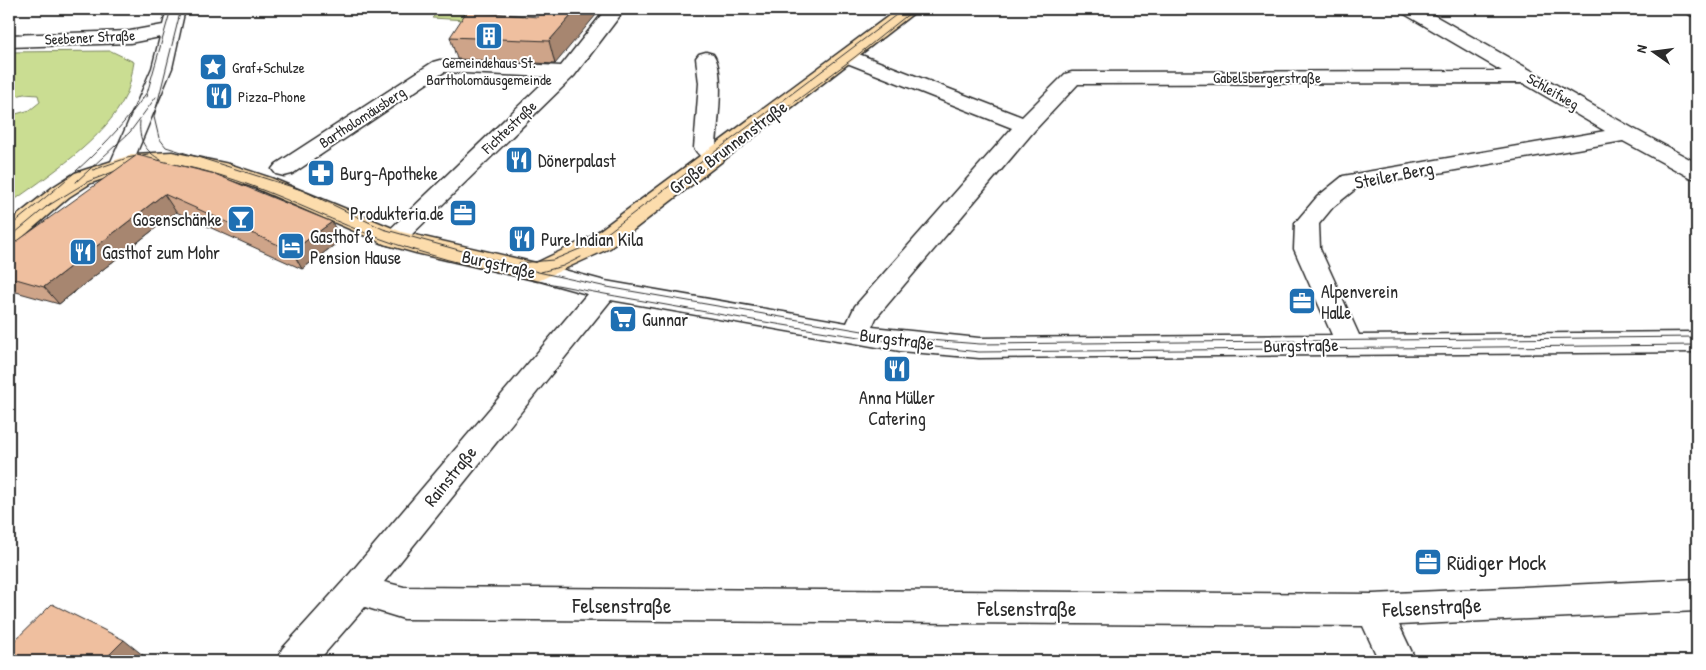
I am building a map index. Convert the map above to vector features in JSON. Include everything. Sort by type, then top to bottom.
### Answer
[{"type":"main road","name":"Große Brunnenstraße","points":[[538,272],[601,242],[713,156],[849,57],[910,9]]},
{"type":"main road","name":"Burgstraße","points":[[9,235],[74,183],[93,173],[122,164],[153,159],[172,159],[221,169],[296,195],[393,238],[416,245],[538,272]]},
{"type":"street","points":[[122,164],[162,68],[176,9]]},
{"type":"street","name":"Fichtestraße","points":[[393,238],[567,72],[616,9]]},
{"type":"street","name":"Schleifweg","points":[[1410,9],[1626,134],[1697,172]]},
{"type":"street","name":"Seebener Straße","points":[[9,41],[130,37],[172,30]]},
{"type":"street","points":[[849,57],[1026,126]]},
{"type":"street","name":"Bartholomäusberg","points":[[284,168],[445,58],[567,72]]},
{"type":"street","points":[[706,58],[709,83],[705,148],[713,156]]},
{"type":"street","name":"Gabelsbergerstraße","points":[[855,334],[865,313],[1026,126],[1072,78],[1530,77]]},
{"type":"street","name":"Steiler Berg","points":[[1350,344],[1307,250],[1307,223],[1325,202],[1351,181],[1626,134]]},
{"type":"street","name":"Burgstraße","points":[[538,272],[605,290],[855,334],[900,341],[979,348],[1697,342]]},
{"type":"street","name":"Rainstraße","points":[[295,661],[359,588],[605,290]]},
{"type":"street","name":"Felsenstraße","points":[[359,588],[385,599],[404,603],[1373,610],[1697,595]]},
{"type":"street","points":[[1373,610],[1398,661]]},
{"type":"green space","points":[[441,9],[539,9],[537,11],[494,10],[483,21],[432,18]]},
{"type":"green space","points":[[111,51],[134,62],[126,95],[117,111],[90,142],[74,156],[9,204],[9,116],[30,110],[40,102],[38,95],[24,94],[9,98],[9,52]]},
{"type":"building","points":[[545,9],[577,9],[549,41],[450,37],[467,11],[538,17]]},
{"type":"building","points":[[137,155],[215,174],[332,222],[292,251],[164,194],[44,287],[9,277],[9,247]]},
{"type":"building","points":[[52,604],[124,640],[103,661],[9,661],[9,646]]},
{"type":"tram line","points":[[146,97],[171,9]]},
{"type":"tram line","points":[[181,9],[154,117],[159,138],[166,147],[302,190],[383,229],[538,272],[607,287],[903,338],[980,344],[1697,337]]},
{"type":"tram line","points":[[519,263],[553,260],[594,243],[904,9]]},
{"type":"tram line","points":[[679,188],[855,57],[915,9]]},
{"type":"tram line","points":[[9,227],[65,181],[101,148],[133,112],[147,92]]},
{"type":"tram line","points":[[76,182],[130,132],[156,97]]},
{"type":"tram line","points":[[140,121],[140,134],[144,144],[151,153],[161,160]]},
{"type":"tram line","points":[[93,170],[127,158],[148,154]]},
{"type":"tram line","points":[[150,161],[220,175],[253,186],[380,239],[447,260],[480,268],[615,296],[781,325],[943,348],[979,352],[1697,345]]},
{"type":"tram line","points":[[47,207],[87,182],[131,165]]},
{"type":"tram line","points":[[47,207],[51,203]]},
{"type":"tram line","points":[[9,238],[47,207]]},
{"type":"tram line","points":[[541,272],[563,266],[581,257]]},
{"type":"place","name":"Gemeindehaus St. Bartholomäusgemeinde","points":[[489,36]]},
{"type":"place","name":"Graf+Schulze","points":[[213,67]]},
{"type":"place","name":"Pizza-Phone","points":[[219,96]]},
{"type":"place","name":"Dönerpalast","points":[[519,160]]},
{"type":"place","name":"Burg-Apotheke","points":[[321,173]]},
{"type":"place","name":"Produkteria.de","points":[[463,213]]},
{"type":"place","name":"Gosenschänke","points":[[241,219]]},
{"type":"place","name":"Pure Indian Kila","points":[[522,239]]},
{"type":"place","name":"Gasthof & Pension Hause","points":[[291,246]]},
{"type":"place","name":"Gasthof zum Mohr","points":[[83,252]]},
{"type":"place","name":"Alpenverein Halle","points":[[1302,301]]},
{"type":"place","name":"Gunnar","points":[[623,319]]},
{"type":"place","name":"Anna Müller Catering","points":[[897,369]]},
{"type":"place","name":"Rüdiger Mock","points":[[1428,562]]}]
